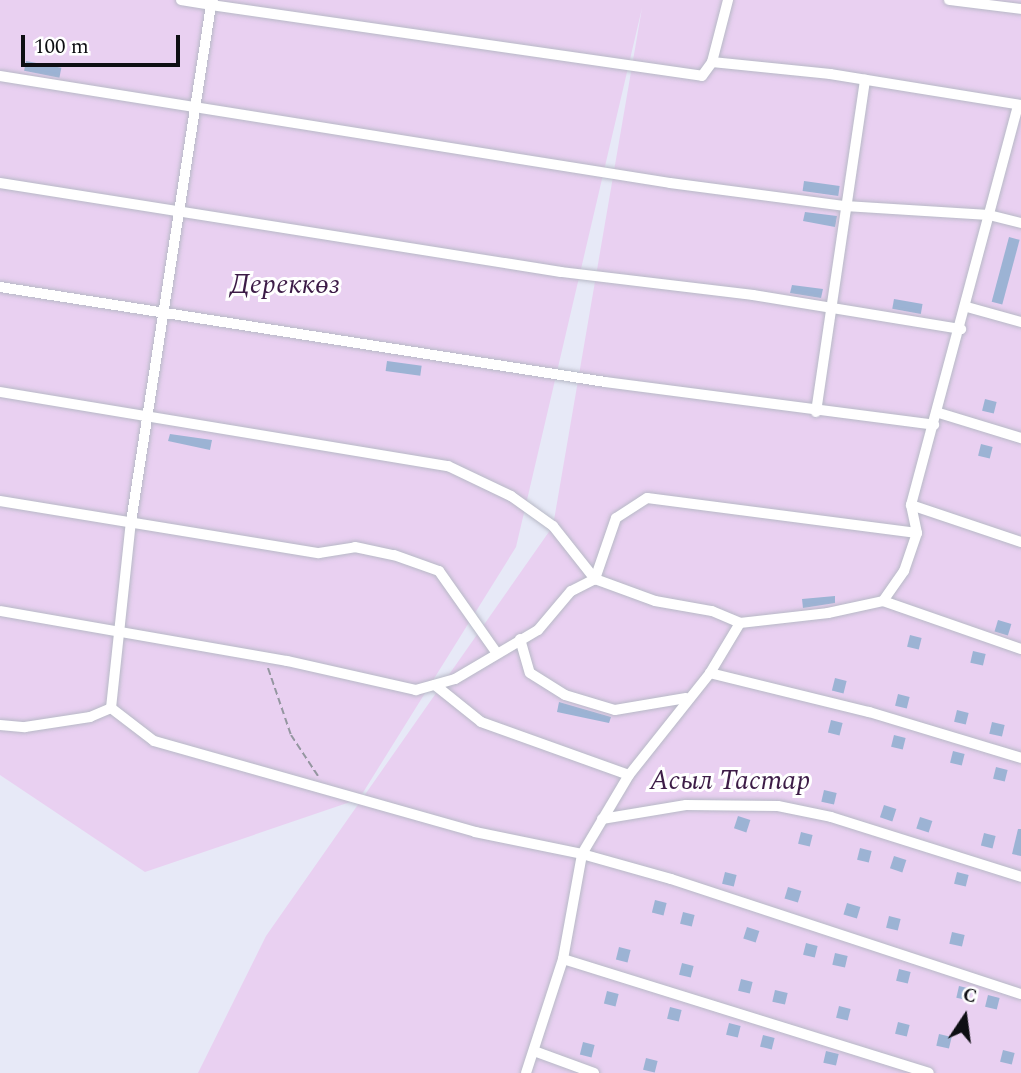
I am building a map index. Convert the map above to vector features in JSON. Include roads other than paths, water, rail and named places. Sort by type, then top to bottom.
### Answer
[{"type":"street","points":[[181,0],[702,76],[712,62],[727,0]]},
{"type":"street","points":[[949,0],[1021,9]]},
{"type":"street","points":[[111,708],[131,522],[146,416],[212,3]]},
{"type":"street","points":[[712,62],[865,80],[1020,105],[939,413],[911,505],[917,533],[904,571],[883,601]]},
{"type":"street","points":[[0,76],[845,206],[989,215],[1021,223]]},
{"type":"street","points":[[816,412],[865,80]]},
{"type":"street","points":[[0,183],[181,209],[561,272],[961,328]]},
{"type":"street","points":[[0,287],[816,412],[934,425]]},
{"type":"street","points":[[967,307],[1021,322]]},
{"type":"street","points":[[0,392],[448,466],[511,496],[553,526],[595,579],[655,601],[712,611],[740,623],[828,613],[883,601],[1021,649]]},
{"type":"street","points":[[939,413],[1021,438]]},
{"type":"street","points":[[0,611],[265,657],[416,690],[455,679],[496,652],[538,630],[571,591],[595,579],[616,518],[647,498],[917,533]]},
{"type":"street","points":[[0,501],[319,552],[355,547],[394,555],[439,571],[496,652]]},
{"type":"street","points":[[911,505],[1021,542]]},
{"type":"street","points":[[526,1073],[563,959],[582,853],[629,775],[686,698],[710,673],[740,623]]},
{"type":"street","points":[[520,639],[530,673],[565,695],[615,710],[686,698]]},
{"type":"street","points":[[710,673],[869,712],[1021,758]]},
{"type":"street","points":[[435,685],[481,722],[629,775]]},
{"type":"street","points":[[0,725],[25,726],[90,717],[111,708]]},
{"type":"street","points":[[111,708],[154,740],[475,832],[582,853],[942,964],[1021,994]]},
{"type":"street","points":[[602,819],[685,806],[778,806],[831,817],[1021,877]]},
{"type":"street","points":[[563,959],[929,1073]]},
{"type":"street","points":[[534,1051],[594,1073]]},
{"type":"park label","name":"Дереккөз","points":[[285,285]]},
{"type":"park label","name":"Асыл Тастар","points":[[730,781]]}]
